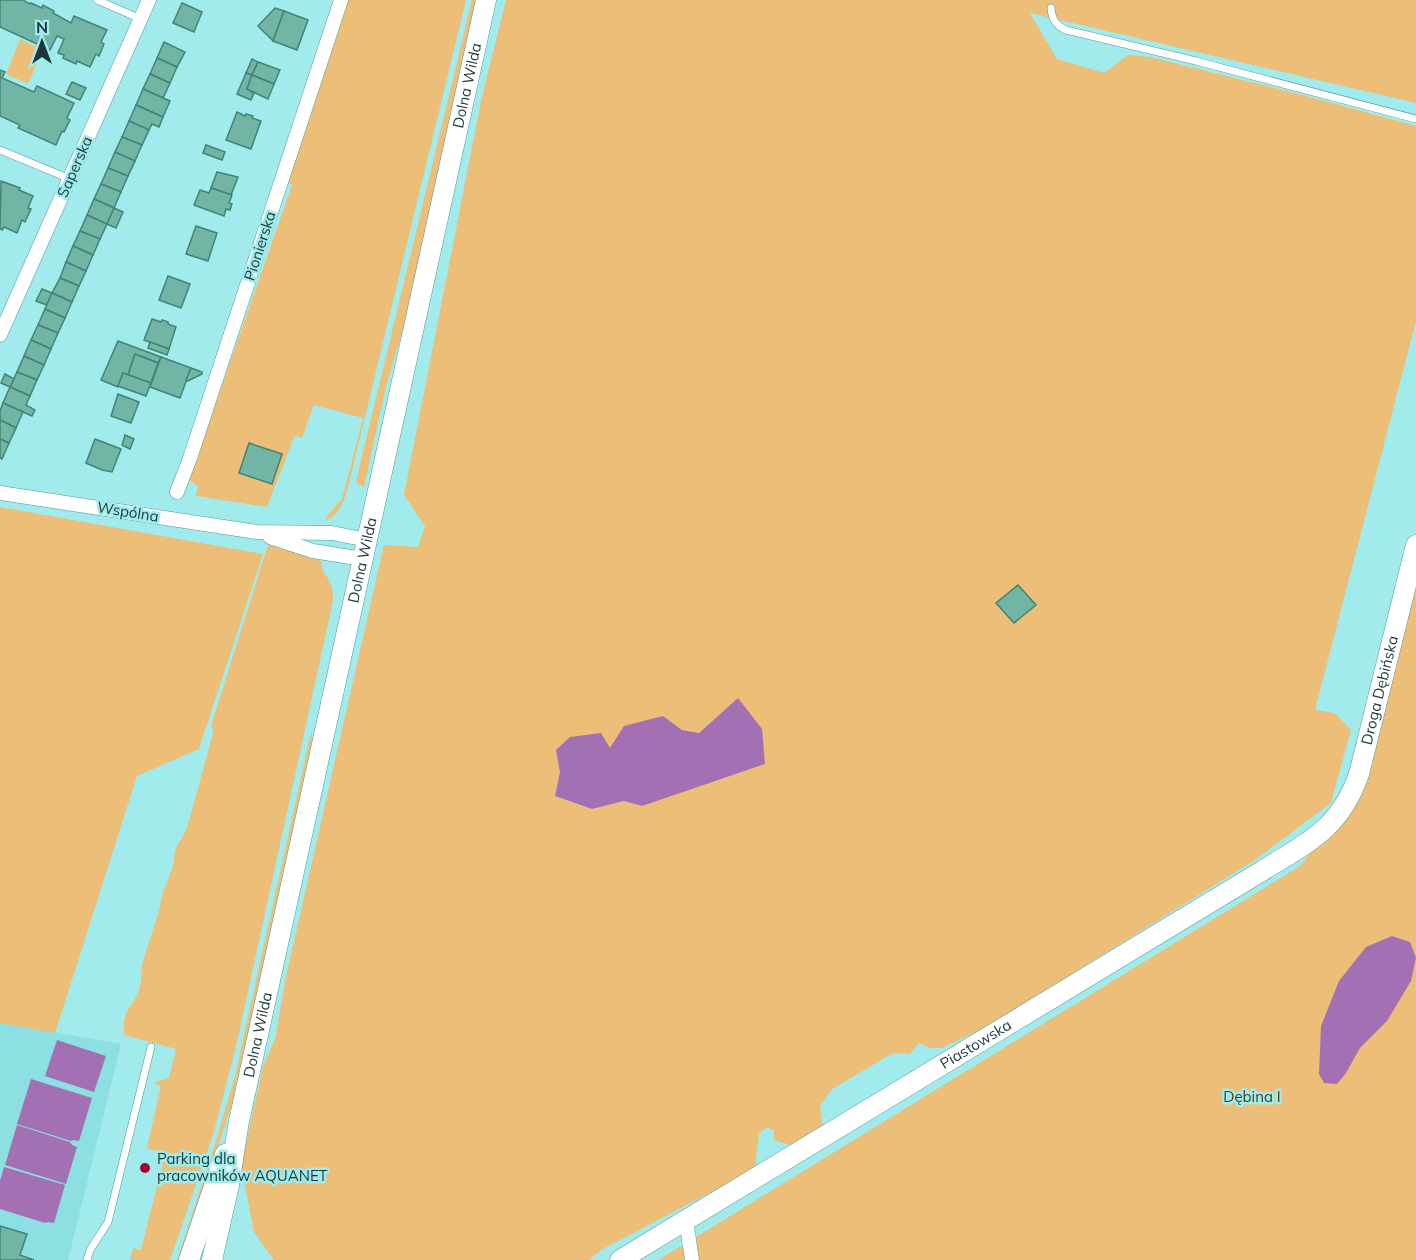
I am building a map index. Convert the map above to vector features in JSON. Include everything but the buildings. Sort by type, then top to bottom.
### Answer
[{"type":"main road","name":"Dolna Wilda","points":[[212,1260],[229,1185],[239,1121],[486,0]]},
{"type":"main road","name":"Droga Dębińska","points":[[1328,827],[1345,806],[1359,774],[1416,546]]},
{"type":"main road","name":"Piastowska","points":[[620,1260],[1262,871],[1328,827]]},
{"type":"main road","name":"Dolna Wilda","points":[[189,1260],[221,1163],[239,1121]]},
{"type":"street","name":"Saperska","points":[[1,328],[149,0]]},
{"type":"street","name":"Pionierska","points":[[177,492],[341,0]]},
{"type":"street","name":"Wspólna","points":[[0,493],[257,532],[332,533],[367,540]]},
{"type":"street","name":"Wspólna","points":[[257,532],[313,551],[363,559]]},
{"type":"street","points":[[686,1220],[692,1260]]},
{"type":"lane","points":[[97,0],[141,20]]},
{"type":"lane","points":[[1051,9],[1052,17],[1057,25],[1066,30],[1196,61],[1416,119]]},
{"type":"lane","points":[[0,150],[70,179]]},
{"type":"lane","points":[[87,1260],[90,1250],[108,1222],[151,1047]]},
{"type":"shaded area","points":[[738,698],[762,729],[765,764],[642,806],[624,801],[592,809],[555,796],[560,772],[556,750],[570,737],[601,733],[610,748],[624,726],[663,716],[682,730],[699,733]]},
{"type":"shaded area","points":[[1392,936],[1410,942],[1416,958],[1411,981],[1387,1021],[1360,1048],[1337,1084],[1324,1083],[1319,1074],[1321,1026],[1339,981],[1366,947]]},
{"type":"shaded area","points":[[0,1023],[121,1044],[68,1260],[0,1260]]},
{"type":"shaded area","points":[[57,1040],[106,1056],[94,1092],[45,1076]]},
{"type":"shaded area","points":[[31,1079],[92,1098],[79,1141],[71,1141],[17,1124]]},
{"type":"shaded area","points":[[17,1125],[70,1142],[77,1147],[66,1184],[5,1165]]},
{"type":"shaded area","points":[[4,1167],[65,1185],[54,1223],[45,1223],[0,1209],[0,1181]]},
{"type":"green space","points":[[348,0],[466,0],[348,487],[338,511],[326,520],[325,518],[342,499],[363,418],[314,405],[302,438],[295,435],[267,507],[196,496],[198,486],[189,480],[292,185],[284,181]]},
{"type":"green space","points":[[472,0],[478,0],[413,295],[386,386],[364,487],[356,482]]},
{"type":"green space","points":[[506,0],[1416,0],[1416,103],[1030,13],[1057,59],[1104,73],[1128,55],[1150,57],[1416,126],[1416,321],[1315,710],[1335,713],[1351,730],[1331,803],[1255,860],[988,1026],[942,1048],[930,1048],[919,1043],[910,1054],[893,1053],[832,1089],[820,1107],[823,1126],[790,1145],[774,1140],[774,1130],[767,1127],[759,1134],[755,1169],[601,1250],[589,1260],[274,1260],[254,1232],[241,1165],[263,1067],[275,1039],[285,981],[384,545],[418,547],[425,526],[404,495],[481,101]],"holes":[[[1018,585],[1036,605],[1014,623],[997,603]],[[738,698],[642,806],[624,801],[592,809],[555,796],[560,772],[610,749],[663,716],[682,730],[699,733]]]},
{"type":"green space","points":[[20,39],[43,50],[28,84],[6,74]]},
{"type":"green space","points":[[0,507],[263,554],[199,749],[137,776],[55,1033],[0,1023]]},
{"type":"green space","points":[[268,545],[305,554],[321,561],[322,568],[332,587],[333,601],[235,1051],[213,1135],[170,1260],[130,1260],[133,1248],[141,1250],[165,1154],[147,1148],[161,1086],[154,1084],[169,1078],[176,1049],[124,1035],[124,1022],[126,1013],[138,994],[142,964],[163,892],[173,867],[175,850],[187,828],[213,733],[211,726]]},
{"type":"green space","name":"Dębina I","points":[[1416,570],[1416,1260],[658,1260],[681,1246],[685,1250],[696,1243],[696,1237],[1300,866],[1321,840],[1331,832]]},
{"type":"green space","points":[[312,728],[311,757],[250,1037],[232,1104],[181,1260],[177,1260],[235,1076]]},
{"type":"place","name":"Parking dla pracowników AQUANET","points":[[145,1168]]}]
